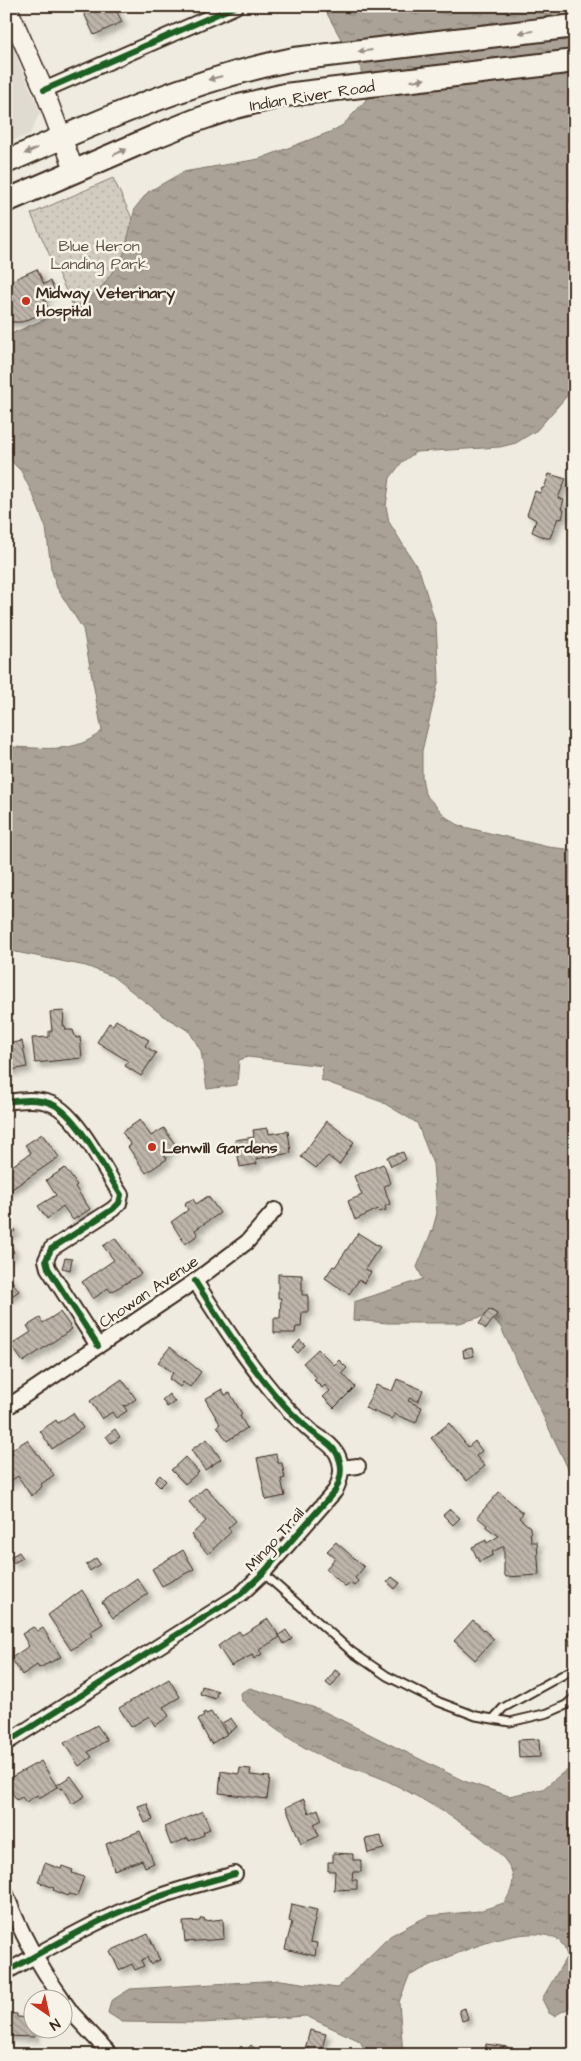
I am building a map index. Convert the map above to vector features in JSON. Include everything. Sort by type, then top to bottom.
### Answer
[{"type":"main road","points":[[6,162],[62,137],[205,81],[262,65],[294,59],[575,26]]},
{"type":"main road","name":"Indian River Road","points":[[6,201],[194,121],[266,99],[284,95],[575,61]]},
{"type":"street","points":[[7,6],[44,90],[75,172]]},
{"type":"street","points":[[44,90],[236,6]]},
{"type":"street","points":[[6,1102],[35,1101],[50,1103],[60,1108],[80,1130],[121,1195],[119,1203],[113,1209],[51,1249],[46,1260],[48,1268],[98,1346]]},
{"type":"street","name":"Chowan Avenue","points":[[8,1402],[98,1346],[195,1281],[247,1242],[275,1210]]},
{"type":"street","points":[[195,1281],[238,1348],[262,1380],[292,1414],[331,1446],[338,1455],[341,1468],[358,1466]]},
{"type":"street","name":"Mingo Trail","points":[[6,1743],[240,1594],[263,1573],[336,1491],[341,1468]]},
{"type":"street","points":[[6,1972],[121,1911],[189,1886],[235,1874]]},
{"type":"street","points":[[6,1894],[23,1935],[55,1988]]},
{"type":"street","points":[[72,2013],[111,2055]]},
{"type":"lane","points":[[263,1573],[352,1652],[387,1676],[439,1702],[476,1716],[510,1722],[548,1713],[566,1705],[575,1697]]},
{"type":"lane","points":[[494,1718],[503,1708],[570,1671],[575,1672]]},
{"type":"shaded area","points":[[6,31],[40,112],[30,134],[6,144]]},
{"type":"green space","name":"Blue Heron Landing Park","points":[[113,178],[158,273],[112,310],[78,297],[77,299],[132,322],[72,304],[31,214]]},
{"type":"water","points":[[323,6],[575,6],[575,195],[568,204],[569,216],[575,227],[575,384],[573,389],[537,430],[516,443],[500,447],[416,452],[402,462],[390,478],[386,506],[389,522],[420,572],[436,625],[439,679],[422,751],[422,777],[425,794],[446,817],[460,826],[548,847],[575,850],[575,1483],[500,1326],[488,1315],[459,1323],[388,1323],[353,1320],[354,1302],[423,1279],[417,1267],[437,1213],[433,1164],[417,1123],[382,1102],[321,1080],[323,1066],[248,1057],[239,1060],[237,1085],[207,1089],[201,1051],[189,1031],[165,1017],[112,976],[86,966],[6,950],[6,750],[13,747],[60,748],[71,746],[92,738],[102,731],[83,629],[57,588],[51,568],[46,528],[34,497],[21,471],[6,456],[6,336],[87,301],[105,283],[124,254],[135,208],[148,192],[183,172],[259,159],[330,132],[343,125],[366,100],[360,65],[347,50]]},
{"type":"water","points":[[250,1688],[319,1709],[464,1781],[509,1796],[543,1789],[565,1771],[575,1770],[575,1863],[573,1871],[575,1876],[575,1981],[569,2008],[554,2016],[549,2013],[542,1999],[567,1956],[559,1941],[540,1934],[502,1938],[460,1952],[409,1976],[399,2002],[403,2055],[367,2055],[360,2041],[306,2016],[203,2023],[122,2022],[108,2013],[111,2001],[130,1989],[281,1980],[337,1988],[390,1936],[410,1925],[428,1916],[479,1911],[504,1903],[509,1894],[513,1878],[509,1865],[497,1851],[479,1836],[458,1821],[397,1786],[308,1750],[268,1723],[241,1700],[240,1693]]},
{"type":"building","points":[[93,6],[114,6],[122,22],[94,35],[83,11]]},
{"type":"building","name":"Midway Veterinary Hospital","points":[[37,269],[44,284],[50,281],[55,291],[43,296],[47,306],[41,314],[22,322],[6,322],[6,278],[8,282]]},
{"type":"building","points":[[549,474],[566,479],[558,498],[564,500],[561,509],[564,510],[562,519],[558,518],[550,538],[546,538],[532,532],[536,520],[527,515],[535,491],[540,493]]},
{"type":"building","points":[[64,1011],[63,1026],[65,1026],[66,1030],[73,1030],[76,1038],[80,1037],[82,1058],[35,1063],[32,1038],[49,1037],[49,1031],[52,1031],[50,1012]]},
{"type":"building","points":[[116,1020],[149,1040],[145,1046],[156,1053],[141,1076],[125,1066],[128,1061],[97,1042],[109,1023],[113,1025]]},
{"type":"building","points":[[6,1040],[12,1043],[22,1041],[27,1067],[6,1071]]},
{"type":"building","name":"Lenwill Gardens","points":[[140,1120],[151,1136],[164,1128],[176,1146],[164,1155],[167,1159],[146,1173],[128,1147],[131,1145],[122,1132]]},
{"type":"building","points":[[327,1121],[354,1142],[339,1165],[328,1156],[316,1168],[301,1157]]},
{"type":"building","points":[[268,1128],[269,1134],[288,1131],[291,1153],[256,1159],[257,1164],[240,1167],[235,1140],[254,1137],[253,1130]]},
{"type":"building","points":[[42,1134],[59,1157],[6,1193],[6,1170],[31,1153],[25,1145]]},
{"type":"building","points":[[403,1152],[406,1159],[391,1166],[387,1157]]},
{"type":"building","points":[[383,1164],[390,1184],[384,1186],[390,1204],[385,1206],[386,1210],[379,1212],[378,1209],[355,1220],[348,1201],[362,1195],[354,1176]]},
{"type":"building","points":[[65,1168],[90,1209],[73,1220],[63,1206],[47,1219],[38,1206],[56,1195],[46,1180]]},
{"type":"building","points":[[208,1196],[220,1213],[195,1230],[198,1235],[185,1244],[171,1222],[188,1210],[185,1205],[186,1202],[193,1199],[196,1204]]},
{"type":"building","points":[[10,1223],[15,1231],[6,1236],[6,1226]]},
{"type":"building","points":[[358,1233],[380,1247],[365,1269],[371,1272],[364,1283],[359,1280],[349,1294],[325,1278],[333,1266],[335,1267]]},
{"type":"building","points":[[115,1238],[141,1274],[111,1292],[108,1288],[93,1299],[82,1282],[114,1260],[103,1246]]},
{"type":"building","points":[[6,1242],[14,1252],[6,1258]]},
{"type":"building","points":[[65,1258],[72,1259],[70,1270],[62,1268]]},
{"type":"building","points":[[6,1273],[19,1291],[6,1300]]},
{"type":"building","points":[[278,1274],[302,1275],[302,1295],[308,1295],[308,1312],[302,1312],[301,1327],[296,1327],[295,1333],[274,1333],[274,1318],[280,1318],[281,1298],[278,1298]]},
{"type":"building","points":[[489,1309],[497,1314],[486,1329],[479,1324]]},
{"type":"building","points":[[60,1312],[72,1329],[23,1362],[11,1345],[31,1332],[27,1326],[40,1318],[43,1323]]},
{"type":"building","points":[[300,1340],[305,1345],[298,1353],[293,1348]]},
{"type":"building","points":[[170,1347],[201,1372],[190,1387],[183,1382],[180,1387],[169,1379],[173,1373],[158,1362]]},
{"type":"building","points":[[472,1348],[474,1356],[464,1358],[463,1350]]},
{"type":"building","points":[[318,1349],[334,1365],[339,1360],[347,1368],[342,1373],[355,1387],[334,1408],[323,1397],[330,1391],[325,1385],[322,1388],[314,1380],[317,1378],[303,1363]]},
{"type":"building","points":[[122,1379],[136,1399],[126,1406],[123,1405],[127,1411],[116,1418],[112,1412],[102,1419],[90,1401]]},
{"type":"building","points":[[397,1379],[423,1390],[418,1402],[410,1398],[408,1401],[422,1407],[416,1423],[394,1414],[392,1419],[365,1408],[376,1385],[392,1391]]},
{"type":"building","points":[[222,1389],[225,1395],[230,1393],[242,1414],[240,1416],[247,1428],[227,1441],[217,1426],[220,1424],[205,1399]]},
{"type":"building","points":[[169,1394],[175,1402],[167,1407],[162,1400]]},
{"type":"building","points":[[73,1413],[83,1428],[52,1449],[40,1431],[56,1420],[58,1423]]},
{"type":"building","points":[[449,1423],[468,1447],[475,1441],[482,1451],[476,1456],[485,1466],[467,1481],[431,1438]]},
{"type":"building","points":[[115,1429],[120,1437],[111,1443],[106,1436]]},
{"type":"building","points":[[207,1439],[221,1459],[205,1470],[191,1450]]},
{"type":"building","points":[[27,1440],[54,1475],[41,1484],[42,1486],[39,1490],[31,1496],[18,1476],[6,1484],[6,1458],[13,1453],[11,1450]]},
{"type":"building","points":[[276,1454],[278,1463],[282,1463],[285,1478],[281,1479],[285,1496],[266,1500],[257,1458]]},
{"type":"building","points":[[185,1457],[199,1472],[185,1484],[171,1470]]},
{"type":"building","points":[[160,1475],[166,1481],[160,1487],[154,1481]]},
{"type":"building","points":[[206,1487],[236,1521],[228,1528],[231,1532],[208,1554],[191,1535],[206,1521],[189,1502]]},
{"type":"building","points":[[499,1492],[523,1513],[519,1518],[530,1527],[531,1542],[537,1542],[539,1575],[506,1577],[504,1573],[504,1546],[492,1552],[493,1555],[479,1562],[472,1547],[486,1540],[487,1543],[499,1536],[486,1527],[487,1525],[477,1517]]},
{"type":"building","points":[[450,1509],[460,1518],[453,1525],[443,1515]]},
{"type":"building","points":[[336,1542],[364,1567],[355,1578],[358,1581],[354,1586],[350,1583],[346,1587],[326,1569],[335,1558],[327,1551]]},
{"type":"building","points":[[183,1550],[194,1569],[162,1586],[152,1569]]},
{"type":"building","points":[[19,1552],[23,1558],[13,1563],[10,1557]]},
{"type":"building","points":[[96,1558],[100,1564],[90,1571],[86,1565]]},
{"type":"building","points":[[392,1577],[400,1583],[395,1589],[387,1582]]},
{"type":"building","points":[[137,1578],[148,1594],[113,1618],[102,1602]]},
{"type":"building","points":[[82,1590],[103,1624],[90,1632],[92,1636],[71,1650],[48,1615]]},
{"type":"building","points":[[268,1619],[280,1637],[259,1650],[262,1654],[254,1659],[252,1655],[231,1666],[218,1646],[239,1631],[242,1635]]},
{"type":"building","points":[[473,1620],[494,1639],[475,1660],[454,1641]]},
{"type":"building","points":[[571,1625],[575,1626],[575,1646],[569,1645],[570,1640],[568,1640]]},
{"type":"building","points":[[33,1627],[38,1631],[43,1628],[61,1657],[39,1668],[37,1665],[22,1675],[11,1658],[29,1646],[22,1634]]},
{"type":"building","points":[[286,1630],[292,1639],[284,1644],[279,1635]]},
{"type":"building","points":[[335,1670],[341,1674],[331,1687],[326,1683]]},
{"type":"building","points":[[169,1679],[180,1697],[163,1707],[169,1716],[155,1726],[149,1716],[131,1727],[119,1708]]},
{"type":"building","points":[[202,1686],[218,1691],[215,1699],[200,1694]]},
{"type":"building","points":[[205,1712],[206,1714],[211,1712],[216,1717],[227,1734],[211,1744],[198,1720],[204,1716],[202,1714]]},
{"type":"building","points":[[231,1718],[237,1727],[228,1733],[222,1723]]},
{"type":"building","points":[[97,1725],[107,1740],[88,1752],[92,1757],[79,1766],[64,1743]]},
{"type":"building","points":[[539,1739],[540,1757],[519,1758],[518,1740]]},
{"type":"building","points":[[41,1761],[57,1787],[39,1798],[37,1795],[26,1802],[22,1797],[17,1800],[6,1784],[6,1780]]},
{"type":"building","points":[[240,1768],[251,1769],[250,1775],[270,1777],[267,1799],[219,1793],[221,1771],[239,1774]]},
{"type":"building","points":[[71,1776],[85,1796],[72,1804],[62,1788],[60,1789],[57,1785]]},
{"type":"building","points":[[304,1799],[309,1813],[318,1809],[322,1820],[314,1824],[319,1836],[301,1844],[286,1807]]},
{"type":"building","points":[[147,1803],[153,1820],[145,1823],[138,1806]]},
{"type":"building","points":[[203,1811],[210,1829],[203,1832],[204,1835],[189,1841],[188,1838],[171,1845],[164,1827]]},
{"type":"building","points":[[140,1831],[154,1863],[145,1867],[142,1860],[114,1870],[106,1844]]},
{"type":"building","points":[[381,1836],[384,1849],[368,1853],[365,1839]]},
{"type":"building","points":[[333,1853],[353,1854],[353,1860],[361,1860],[361,1872],[353,1872],[352,1880],[357,1880],[357,1889],[334,1890],[335,1871],[328,1871],[328,1862],[333,1862]]},
{"type":"building","points":[[45,1863],[61,1869],[62,1866],[73,1870],[72,1873],[84,1877],[77,1896],[69,1894],[68,1896],[38,1882]]},
{"type":"building","points":[[292,1904],[317,1910],[310,1942],[317,1943],[315,1956],[285,1949],[292,1922],[289,1921]]},
{"type":"building","points":[[204,1918],[205,1921],[223,1919],[224,1939],[185,1942],[183,1922],[200,1921],[200,1919]]},
{"type":"building","points":[[148,1934],[160,1960],[150,1964],[147,1957],[141,1960],[144,1966],[135,1970],[132,1964],[119,1970],[110,1951]]},
{"type":"building","points":[[465,2008],[468,2019],[462,2021],[459,2010]]},
{"type":"building","points":[[6,2013],[17,2014],[17,2017],[22,2017],[22,2037],[6,2036]]},
{"type":"building","points":[[310,2030],[326,2034],[320,2055],[314,2055],[315,2051],[305,2049]]},
{"type":"building","points":[[486,2044],[508,2047],[508,2055],[485,2055]]},
{"type":"building","points":[[251,2045],[260,2055],[234,2055],[241,2046],[246,2051]]},
{"type":"cycle path","points":[[44,90],[236,6]]},
{"type":"cycle path","points":[[6,1102],[35,1100],[52,1104],[62,1110],[81,1131],[121,1195],[119,1203],[113,1209],[51,1249],[46,1260],[48,1268],[98,1346]]},
{"type":"cycle path","points":[[6,1743],[241,1594],[263,1573],[335,1491],[341,1468],[335,1450],[298,1419],[272,1391],[237,1345],[195,1281]]},
{"type":"cycle path","points":[[6,1972],[78,1932],[136,1905],[235,1874]]},
{"type":"place","name":"Midway Veterinary Hospital","points":[[26,301]]},
{"type":"place","name":"Lenwill Gardens","points":[[152,1147]]}]
